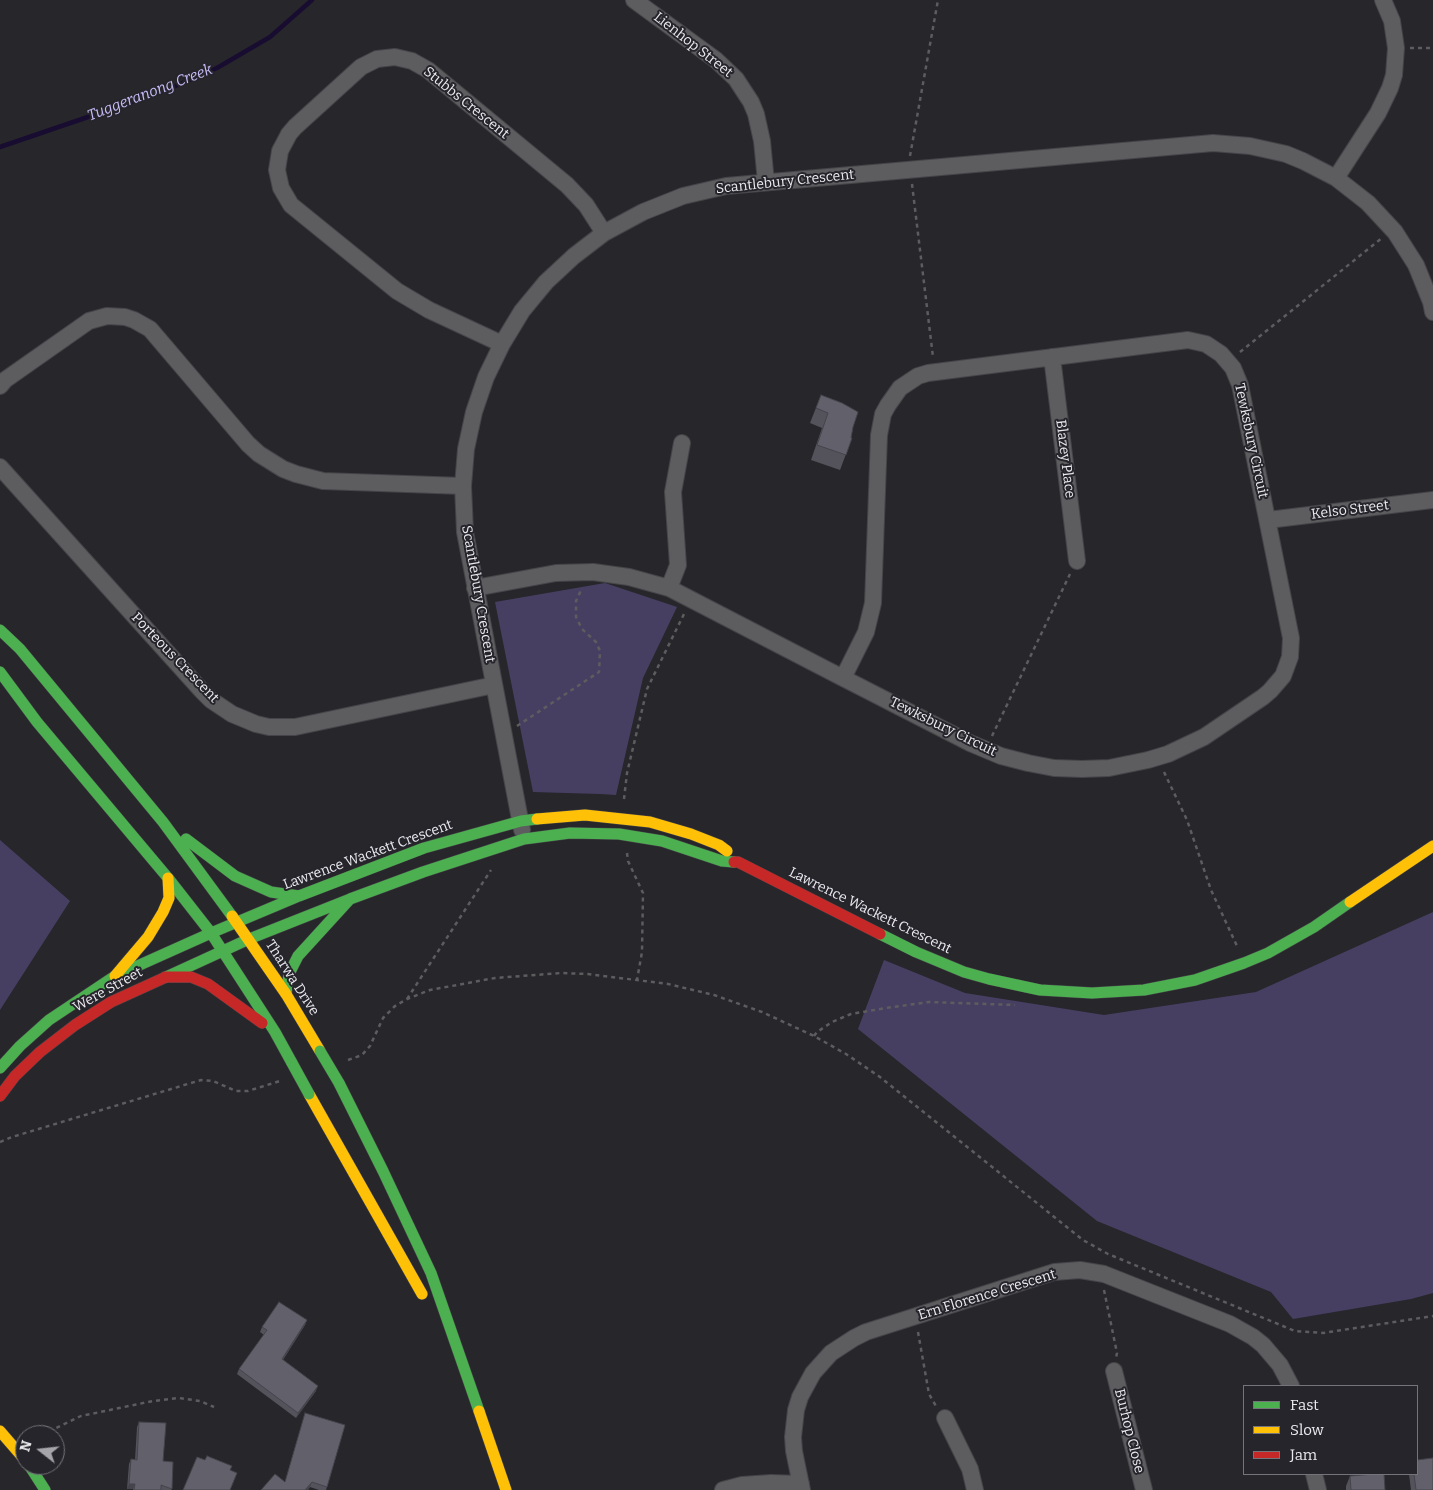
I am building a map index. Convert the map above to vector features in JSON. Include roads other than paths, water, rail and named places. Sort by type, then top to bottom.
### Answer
[{"type":"street","name":"Lienhop Street","points":[[634,0],[716,60],[736,79],[751,102],[756,114],[762,141],[766,182]]},
{"type":"street","points":[[1336,178],[1378,113],[1394,75],[1396,48],[1392,21],[1383,0]]},
{"type":"street","name":"Stubbs Crescent","points":[[502,344],[428,310],[397,291],[291,204],[281,188],[277,170],[280,151],[288,134],[361,67],[378,59],[386,58],[395,57],[412,61],[428,70],[567,185],[586,205],[604,233]]},
{"type":"street","name":"Scantlebury Crescent","points":[[524,839],[465,532],[463,486],[466,449],[474,412],[486,377],[502,344],[522,312],[546,282],[574,256],[604,233],[643,212],[684,196],[726,186],[1213,143],[1250,146],[1286,154],[1303,161],[1336,178],[1368,203],[1392,230],[1416,266],[1432,306]]},
{"type":"street","points":[[0,386],[5,380],[89,321],[107,316],[126,317],[150,329],[248,444],[259,454],[283,469],[324,481],[463,486]]},
{"type":"street","name":"Tewksbury Circuit","points":[[475,588],[556,573],[594,572],[629,577],[669,588],[691,600],[843,678],[970,743],[1001,756],[1054,768],[1082,769],[1109,768],[1148,760],[1204,737],[1263,697],[1282,676],[1290,658],[1292,638],[1240,385],[1233,368],[1221,354],[1206,344],[1188,340],[928,373],[918,376],[900,388],[883,414],[879,435],[873,603],[866,632],[843,678]]},
{"type":"street","name":"Blazey Place","points":[[1052,356],[1077,560]]},
{"type":"street","points":[[669,588],[678,565],[673,492],[682,443]]},
{"type":"street","name":"Porteous Crescent","points":[[0,467],[202,691],[211,700],[232,714],[256,724],[295,727],[494,685]]},
{"type":"street","name":"Kelso Street","points":[[1268,520],[1433,500]]},
{"type":"street","name":"Tharwa Drive","points":[[0,630],[20,649],[163,822],[238,923],[286,994],[320,1051],[383,1171],[431,1274],[506,1490]]},
{"type":"street","points":[[0,672],[37,722],[168,878],[223,951],[275,1032],[425,1300]]},
{"type":"street","name":"Lawrence Wackett Crescent","points":[[211,934],[299,896],[424,848],[521,821],[585,815],[650,822],[691,834],[719,845],[738,862]]},
{"type":"street","points":[[163,822],[235,876],[272,892],[299,896]]},
{"type":"street","name":"Lawrence Wackett Crescent","points":[[249,940],[350,899],[495,847],[524,839],[570,833],[627,835],[662,841],[722,861],[738,862],[916,952],[964,972],[1040,990],[1092,993],[1144,990],[1186,982],[1244,964],[1268,953],[1314,928],[1433,846]]},
{"type":"street","points":[[115,976],[148,937],[163,912],[169,898],[168,878]]},
{"type":"street","points":[[286,994],[288,974],[298,956],[350,899]]},
{"type":"street","name":"Were Street","points":[[0,1068],[20,1046],[49,1020],[115,976],[211,934]]},
{"type":"street","name":"Were Street","points":[[0,1096],[16,1076],[40,1052],[75,1025],[111,1002],[249,940]]},
{"type":"street","points":[[165,977],[192,977],[208,984],[275,1032]]},
{"type":"street","name":"Ern Florence Crescent","points":[[802,1487],[794,1451],[793,1437],[796,1410],[800,1397],[813,1373],[831,1353],[866,1332],[1054,1272],[1080,1270],[1104,1274],[1230,1324],[1263,1345],[1280,1365],[1290,1385]]},
{"type":"street","name":"Tharwa Drive","points":[[438,1326],[472,1396]]},
{"type":"street","name":"Burhop Close","points":[[1114,1372],[1144,1490]]},
{"type":"street","points":[[945,1418],[970,1469],[975,1490]]},
{"type":"street","points":[[0,1432],[15,1449]]},
{"type":"street","points":[[36,1475],[46,1490]]},
{"type":"street","points":[[1314,1475],[1318,1490]]},
{"type":"street","points":[[723,1490],[742,1485],[771,1483],[802,1487]]},
{"type":"waterway","name":"Tuggeranong Creek","points":[[0,147],[164,91],[217,68],[270,37],[312,0]]}]
